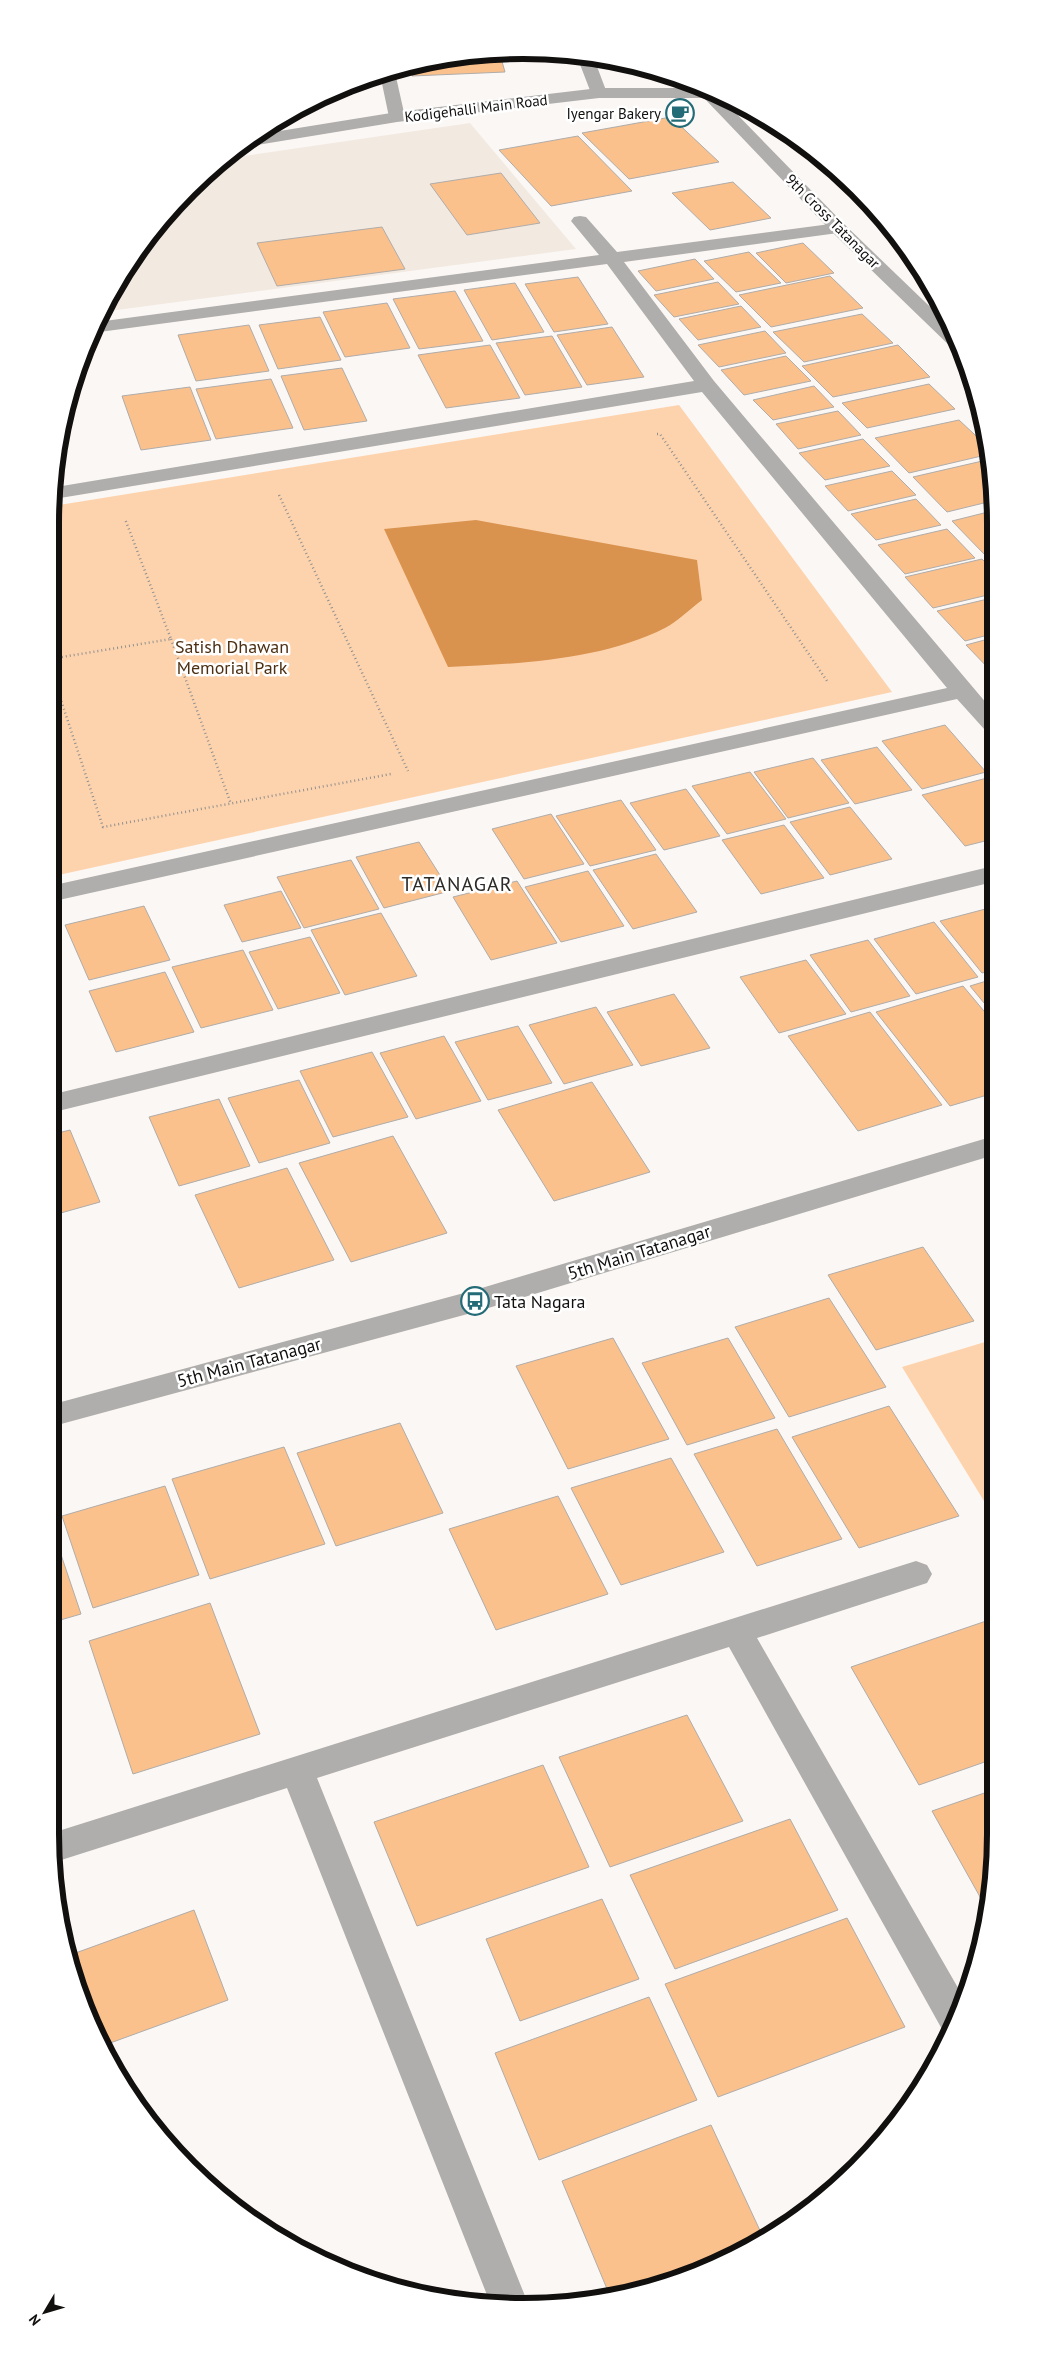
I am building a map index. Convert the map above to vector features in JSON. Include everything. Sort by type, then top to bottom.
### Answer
[{"type":"street","points":[[588,64],[599,93]]},
{"type":"street","points":[[390,79],[397,117]]},
{"type":"street","name":"Kodigehalli Main Road","points":[[262,139],[397,117],[599,93],[698,93]]},
{"type":"street","name":"9th Cross Tatanagar","points":[[716,101],[838,228],[945,331]]},
{"type":"street","points":[[580,221],[612,258],[707,385],[962,691],[987,718]]},
{"type":"street","points":[[103,327],[838,228]]},
{"type":"street","points":[[60,492],[707,385]]},
{"type":"street","points":[[59,892],[962,691]]},
{"type":"street","points":[[59,1098],[987,875]]},
{"type":"street","name":"5th Main Tatanagar","points":[[59,1414],[475,1301],[987,1147]]},
{"type":"street","points":[[59,1846],[296,1769],[916,1574]]},
{"type":"street","points":[[736,1630],[952,2012]]},
{"type":"street","points":[[296,1769],[507,2297]]},
{"type":"path","points":[[650,436],[660,434],[830,686]]},
{"type":"path","points":[[288,493],[278,495],[408,771],[417,770]]},
{"type":"path","points":[[134,518],[125,519],[231,804]]},
{"type":"path","points":[[59,658],[171,639]]},
{"type":"path","points":[[59,694],[103,827],[398,773]]},
{"type":"shaded area","points":[[470,123],[576,249],[111,311],[137,265],[155,240],[195,195],[238,157]]},
{"type":"shaded area","points":[[476,520],[697,560],[702,600],[665,628],[640,639],[614,647],[587,654],[531,662],[448,667],[384,529]]},
{"type":"green space","name":"Satish Dhawan Memorial Park","points":[[679,405],[892,692],[59,875],[60,505]]},
{"type":"green space","points":[[987,1341],[987,1506],[902,1367]]},
{"type":"building","points":[[493,60],[501,60],[505,72],[412,76],[411,73],[432,68]]},
{"type":"building","points":[[671,117],[719,162],[629,179],[582,133]]},
{"type":"building","points":[[578,136],[632,191],[551,206],[499,150]]},
{"type":"building","points":[[501,173],[540,223],[467,235],[430,184]]},
{"type":"building","points":[[733,182],[771,218],[710,230],[672,193]]},
{"type":"building","points":[[382,227],[405,269],[277,286],[257,243]]},
{"type":"building","points":[[803,243],[834,273],[786,283],[756,253]]},
{"type":"building","points":[[749,252],[781,283],[736,292],[704,261]]},
{"type":"building","points":[[695,259],[714,279],[656,291],[638,271]]},
{"type":"building","points":[[830,276],[863,308],[771,327],[739,295]]},
{"type":"building","points":[[578,277],[608,324],[554,332],[525,284]]},
{"type":"building","points":[[718,282],[739,304],[674,317],[654,295]]},
{"type":"building","points":[[515,283],[544,332],[492,340],[464,290]]},
{"type":"building","points":[[455,291],[483,341],[419,349],[393,299]]},
{"type":"building","points":[[387,303],[410,348],[345,357],[323,312]]},
{"type":"building","points":[[741,306],[761,327],[698,340],[679,319]]},
{"type":"building","points":[[862,314],[893,343],[804,362],[773,332]]},
{"type":"building","points":[[320,317],[341,360],[278,369],[259,325]]},
{"type":"building","points":[[249,325],[269,371],[196,381],[178,335]]},
{"type":"building","points":[[612,327],[644,377],[587,385],[557,335]]},
{"type":"building","points":[[765,331],[786,353],[719,367],[698,345]]},
{"type":"building","points":[[552,336],[582,387],[525,395],[496,343]]},
{"type":"building","points":[[490,345],[520,398],[446,408],[418,355]]},
{"type":"building","points":[[898,345],[930,377],[833,397],[802,366]]},
{"type":"building","points":[[786,356],[811,381],[744,395],[721,370]]},
{"type":"building","points":[[342,368],[367,421],[304,430],[281,376]]},
{"type":"building","points":[[271,379],[293,428],[216,439],[196,389]]},
{"type":"building","points":[[929,384],[955,409],[867,428],[842,403]]},
{"type":"building","points":[[814,386],[834,407],[773,420],[753,400]]},
{"type":"building","points":[[190,387],[211,440],[141,450],[122,396]]},
{"type":"building","points":[[838,411],[861,435],[798,449],[776,424]]},
{"type":"building","points":[[959,420],[979,439],[982,456],[909,473],[875,438]]},
{"type":"building","points":[[863,439],[890,466],[825,480],[799,453]]},
{"type":"building","points":[[983,461],[986,502],[947,512],[913,477]]},
{"type":"building","points":[[892,471],[916,495],[848,511],[825,486]]},
{"type":"building","points":[[916,499],[941,525],[876,540],[851,514]]},
{"type":"building","points":[[987,512],[987,554],[985,555],[952,521]]},
{"type":"building","points":[[947,529],[975,558],[905,574],[878,545]]},
{"type":"building","points":[[982,559],[987,564],[987,595],[933,608],[905,577]]},
{"type":"building","points":[[987,599],[987,635],[965,641],[937,611]]},
{"type":"building","points":[[987,639],[987,667],[966,645]]},
{"type":"building","points":[[945,725],[986,772],[922,789],[882,741]]},
{"type":"building","points":[[877,747],[912,790],[855,804],[821,760]]},
{"type":"building","points":[[813,758],[849,803],[788,818],[754,772]]},
{"type":"building","points":[[750,772],[786,819],[727,834],[692,786]]},
{"type":"building","points":[[987,778],[987,840],[965,846],[922,795]]},
{"type":"building","points":[[686,789],[720,836],[664,850],[630,803]]},
{"type":"building","points":[[621,800],[656,850],[590,866],[556,816]]},
{"type":"building","points":[[850,807],[892,859],[830,875],[790,822]]},
{"type":"building","points":[[551,814],[584,864],[524,879],[492,829]]},
{"type":"building","points":[[784,825],[824,878],[761,894],[722,840]]},
{"type":"building","points":[[419,842],[450,891],[384,908],[356,857]]},
{"type":"building","points":[[656,854],[697,912],[633,929],[593,870]]},
{"type":"building","points":[[351,860],[379,909],[304,928],[277,877]]},
{"type":"building","points":[[588,871],[624,926],[561,942],[525,887]]},
{"type":"building","points":[[517,881],[557,943],[491,960],[453,897]]},
{"type":"building","points":[[281,891],[301,928],[242,942],[224,905]]},
{"type":"building","points":[[144,906],[170,960],[89,980],[65,925]]},
{"type":"building","points":[[987,909],[987,972],[982,973],[940,921]]},
{"type":"building","points":[[381,913],[417,976],[345,995],[311,930]]},
{"type":"building","points":[[934,922],[978,977],[916,994],[874,939]]},
{"type":"building","points":[[310,937],[340,993],[278,1009],[249,952]]},
{"type":"building","points":[[868,940],[910,996],[851,1012],[810,955]]},
{"type":"building","points":[[243,950],[273,1010],[201,1028],[172,967]]},
{"type":"building","points":[[806,960],[846,1014],[779,1033],[740,977]]},
{"type":"building","points":[[165,972],[194,1032],[116,1052],[89,991]]},
{"type":"building","points":[[987,981],[987,1007],[970,986]]},
{"type":"building","points":[[963,986],[987,1015],[987,1095],[950,1106],[876,1012]]},
{"type":"building","points":[[674,994],[710,1048],[641,1066],[607,1012]]},
{"type":"building","points":[[596,1007],[633,1065],[564,1084],[529,1025]]},
{"type":"building","points":[[870,1012],[942,1105],[858,1131],[788,1036]]},
{"type":"building","points":[[518,1026],[552,1083],[488,1100],[455,1042]]},
{"type":"building","points":[[444,1036],[481,1101],[416,1119],[380,1053]]},
{"type":"building","points":[[372,1052],[408,1117],[333,1137],[300,1071]]},
{"type":"building","points":[[299,1080],[330,1143],[259,1163],[228,1098]]},
{"type":"building","points":[[592,1082],[650,1172],[554,1201],[498,1110]]},
{"type":"building","points":[[219,1099],[250,1166],[179,1186],[149,1117]]},
{"type":"building","points":[[70,1130],[100,1202],[59,1213],[59,1133]]},
{"type":"building","points":[[393,1136],[447,1233],[351,1262],[299,1163]]},
{"type":"building","points":[[287,1168],[334,1260],[239,1288],[195,1195]]},
{"type":"building","points":[[923,1247],[974,1321],[876,1350],[828,1275]]},
{"type":"building","points":[[829,1298],[886,1387],[789,1417],[735,1327]]},
{"type":"building","points":[[613,1338],[669,1439],[568,1469],[516,1366]]},
{"type":"building","points":[[728,1338],[775,1418],[687,1445],[642,1363]]},
{"type":"building","points":[[889,1406],[959,1516],[859,1548],[792,1437]]},
{"type":"building","points":[[400,1423],[443,1513],[336,1546],[297,1453]]},
{"type":"building","points":[[777,1429],[842,1539],[757,1566],[694,1454]]},
{"type":"building","points":[[284,1447],[325,1544],[210,1579],[172,1479]]},
{"type":"building","points":[[671,1458],[724,1552],[621,1585],[571,1488]]},
{"type":"building","points":[[165,1486],[199,1575],[93,1608],[62,1516]]},
{"type":"building","points":[[558,1496],[608,1594],[496,1630],[449,1529]]},
{"type":"building","points":[[59,1549],[81,1614],[59,1620]]},
{"type":"building","points":[[210,1603],[260,1734],[133,1774],[89,1641]]},
{"type":"building","points":[[987,1621],[987,1761],[919,1785],[851,1667]]},
{"type":"building","points":[[687,1715],[743,1821],[610,1867],[559,1757]]},
{"type":"building","points":[[543,1765],[589,1867],[417,1926],[374,1822]]},
{"type":"building","points":[[987,1792],[986,1864],[982,1901],[932,1811]]},
{"type":"building","points":[[790,1819],[838,1910],[675,1969],[630,1875]]},
{"type":"building","points":[[602,1899],[639,1979],[520,2021],[486,1939]]},
{"type":"building","points":[[194,1910],[228,2000],[109,2043],[94,2012],[75,1953]]},
{"type":"building","points":[[847,1918],[905,2027],[718,2097],[665,1984]]},
{"type":"building","points":[[649,1997],[697,2100],[539,2160],[495,2053]]},
{"type":"building","points":[[711,2125],[761,2232],[723,2252],[655,2279],[608,2290],[562,2181]]},
{"type":"place","name":"Iyengar Bakery","points":[[680,113]]},
{"type":"place","name":"Tata Nagara","points":[[475,1301]]},
{"type":"district","name":"TATANAGAR","points":[[457,884]]}]
